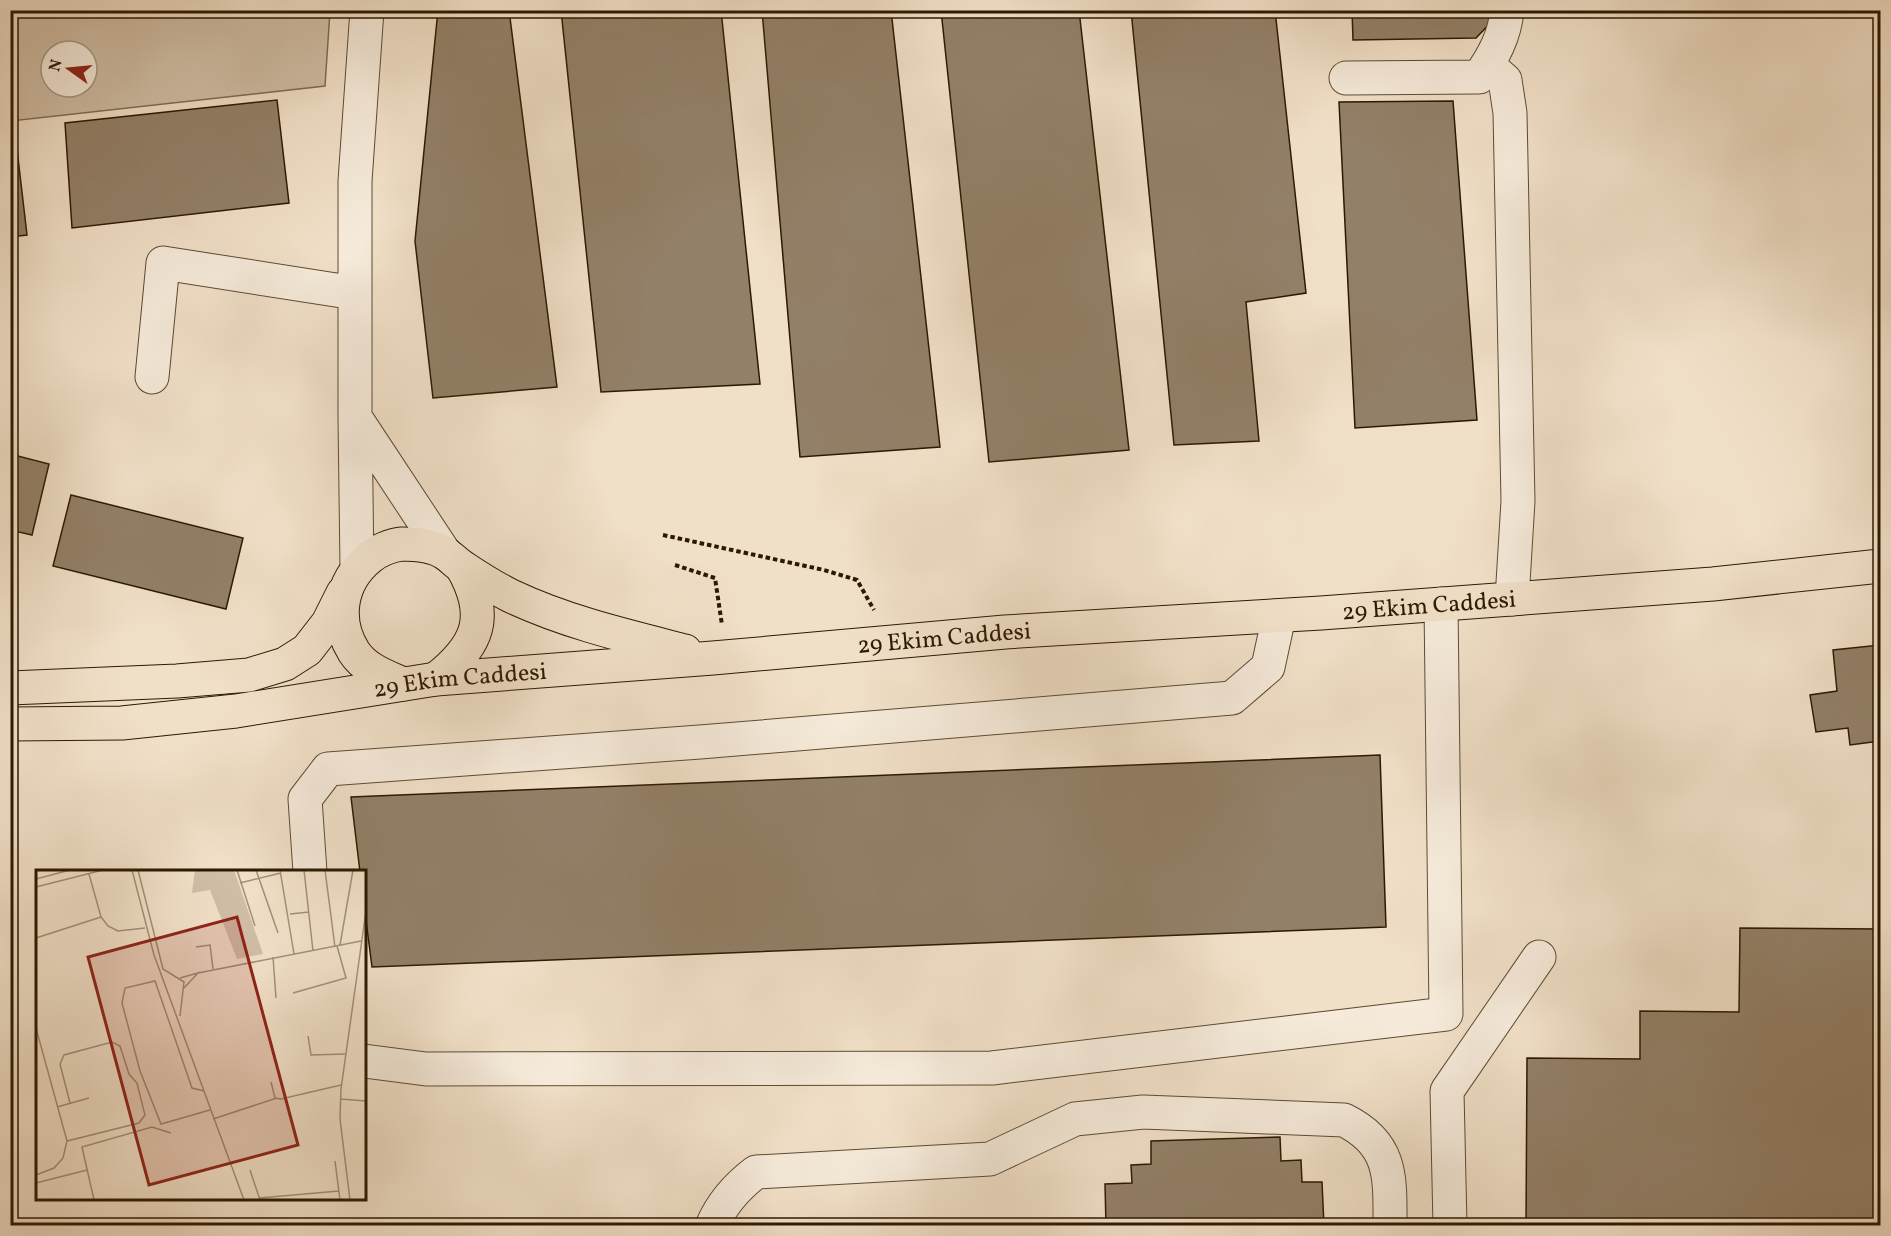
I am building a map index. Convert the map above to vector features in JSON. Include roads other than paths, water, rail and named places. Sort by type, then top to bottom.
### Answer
[{"type":"main road","points":[[10,688],[177,681],[249,675],[285,664],[307,651],[328,623],[351,578],[375,553],[398,544],[421,544],[453,560],[511,596],[600,629],[720,657]]},
{"type":"main road","points":[[436,679],[468,648],[476,628],[478,606],[473,586],[453,560]]},
{"type":"main road","name":"29 Ekim Caddesi","points":[[10,724],[122,723],[236,711],[436,679],[1005,632],[1279,616],[1713,584],[1881,566]]},
{"type":"main road","points":[[351,578],[341,611],[345,634],[355,654],[372,669],[403,684]]},
{"type":"street","points":[[351,578],[355,417],[355,181],[367,10]]},
{"type":"street","points":[[1346,78],[1479,78],[1503,34],[1507,10]]},
{"type":"street","points":[[1488,65],[1504,80],[1510,113],[1518,501],[1512,599]]},
{"type":"street","points":[[152,377],[162,263],[355,293]]},
{"type":"street","points":[[355,417],[453,560]]},
{"type":"street","points":[[366,1061],[426,1069],[992,1068],[1446,1014],[1441,604]]},
{"type":"street","points":[[310,870],[305,799],[328,769],[700,742],[1232,698],[1268,667],[1279,616]]},
{"type":"street","points":[[1450,1226],[1448,1091],[1539,957]]},
{"type":"street","points":[[712,1226],[720,1208],[730,1194],[756,1172],[990,1159],[1075,1119],[1143,1112],[1344,1120],[1359,1128],[1381,1150],[1388,1167],[1390,1226]]}]
